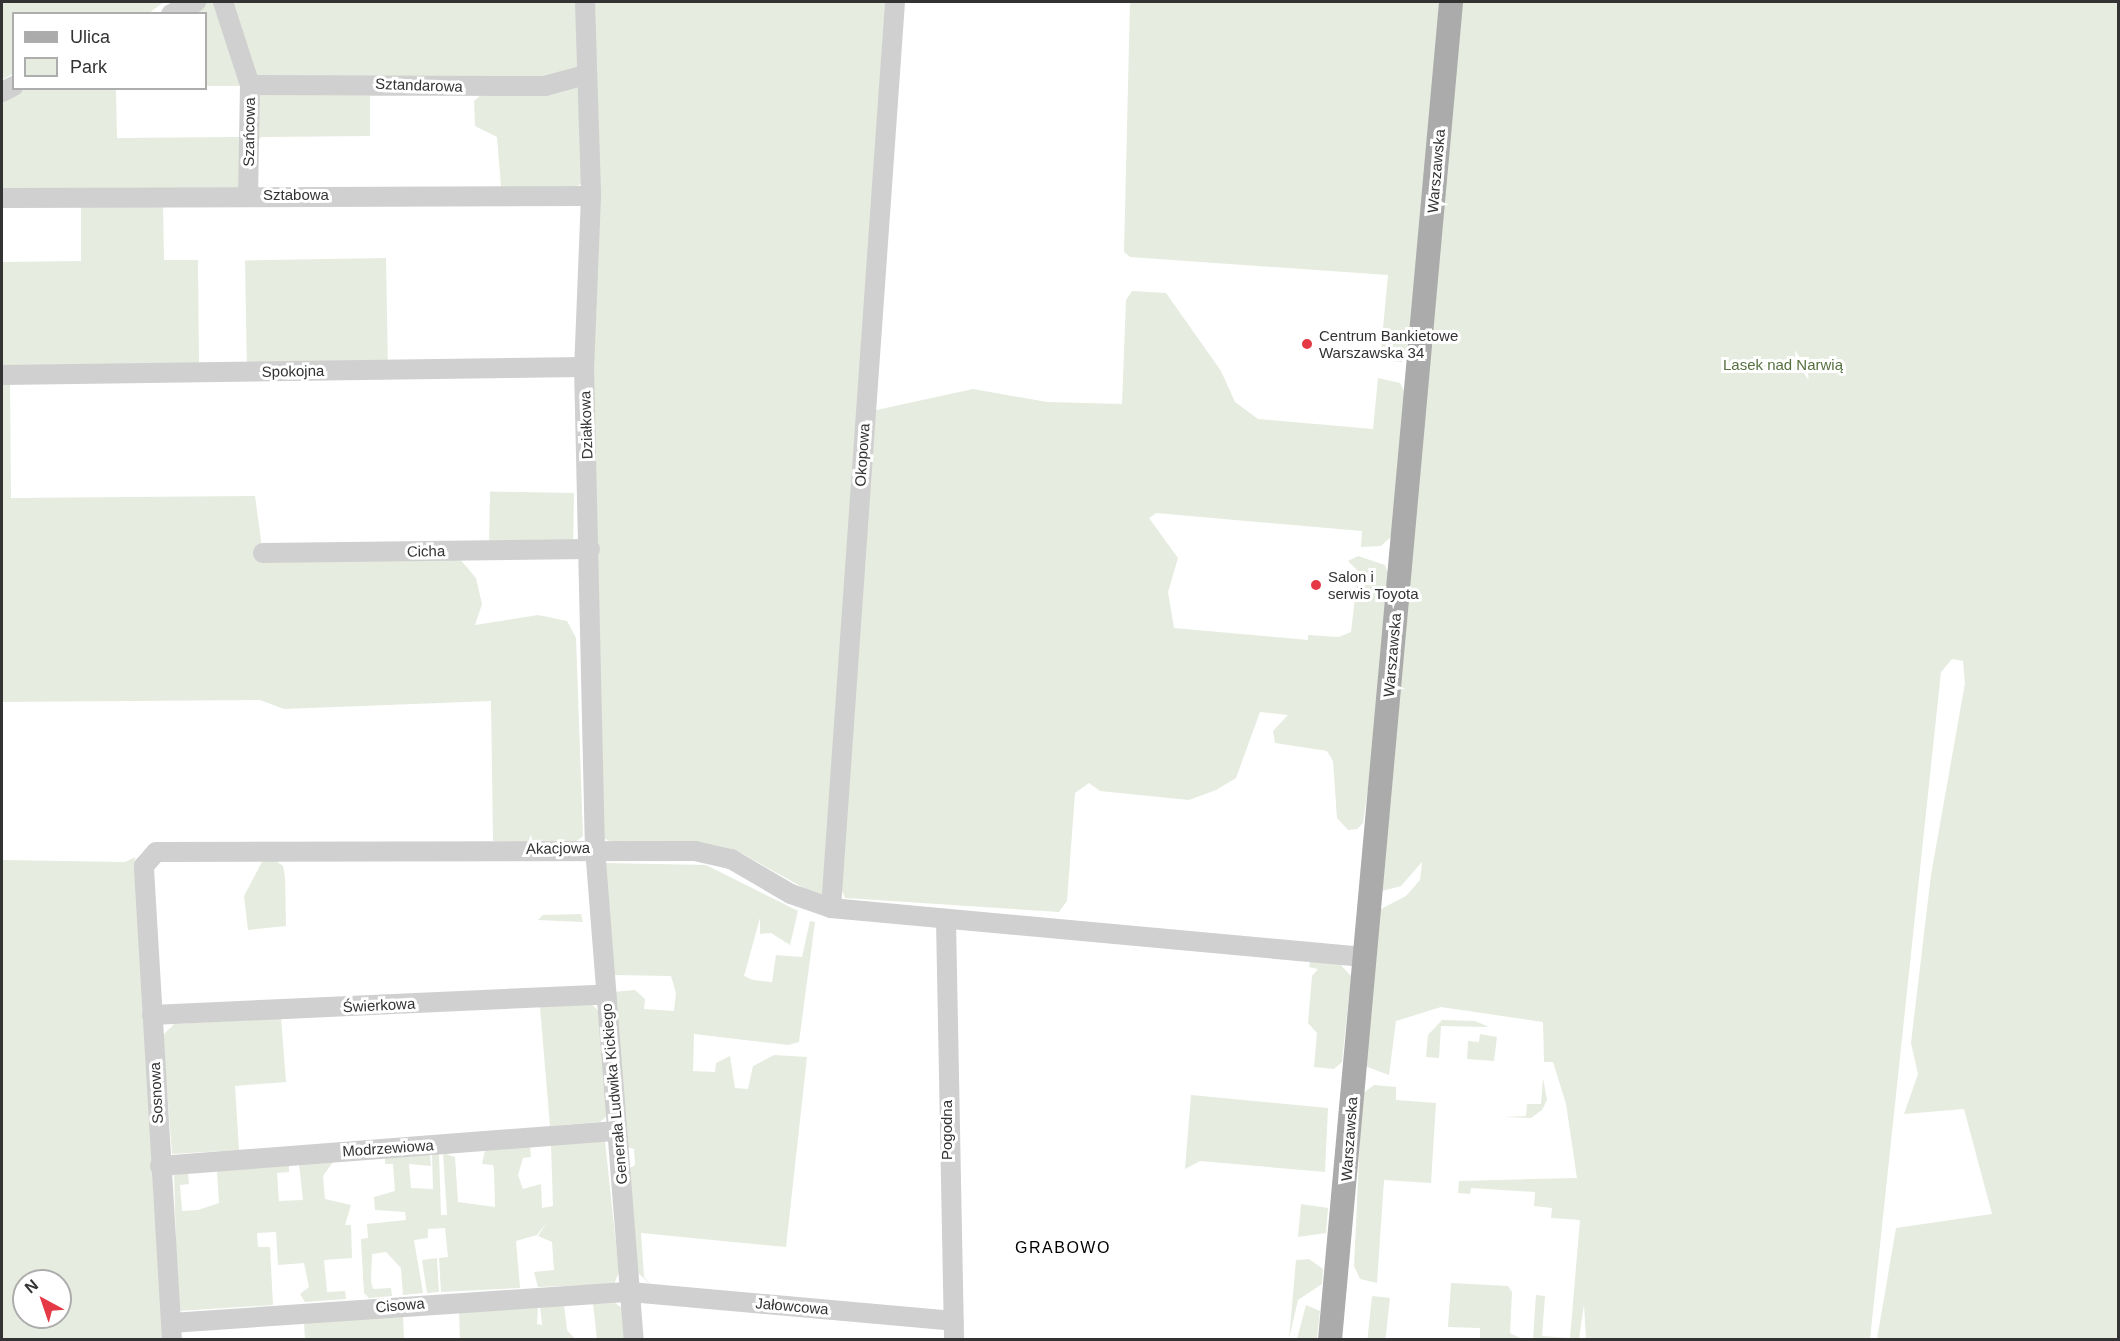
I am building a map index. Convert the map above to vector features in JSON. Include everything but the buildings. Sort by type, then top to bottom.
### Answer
[{"type":"main road","name":"Warszawska","points":[[1330,1340],[1336,1309],[1364,957],[1451,2]]},
{"type":"main road","name":"Warszawska","points":[[1336,1309],[1339,1340]]},
{"type":"street","points":[[175,12],[196,2]]},
{"type":"street","name":"Szańcowa","points":[[223,2],[250,85],[248,195]]},
{"type":"street","name":"Działkowa","points":[[585,2],[585,75],[591,196],[584,367],[590,549],[595,848]]},
{"type":"street","name":"Okopowa","points":[[831,908],[895,2]]},
{"type":"street","name":"Sztandarowa","points":[[250,85],[545,86],[585,75]]},
{"type":"street","name":"Sztabowa","points":[[2,198],[248,195],[591,196]]},
{"type":"street","name":"Spokojna","points":[[2,375],[584,367]]},
{"type":"street","name":"Cicha","points":[[263,553],[590,549]]},
{"type":"street","name":"Akacjowa","points":[[156,852],[595,848],[716,854],[791,894],[831,908],[1364,957]]},
{"type":"street","name":"Generała Ludwika Kickiego","points":[[595,848],[634,1340]]},
{"type":"street","name":"Sosnowa","points":[[156,852],[144,866],[160,1166],[172,1331]]},
{"type":"street","name":"Pogodna","points":[[946,920],[954,1330]]},
{"type":"street","name":"Świerkowa","points":[[152,1016],[606,994]]},
{"type":"street","name":"Modrzewiowa","points":[[160,1166],[617,1131]]},
{"type":"street","name":"Jałowcowa","points":[[630,1292],[954,1330]]},
{"type":"street","name":"Cisowa","points":[[172,1331],[630,1292]]},
{"type":"green space","points":[[2,2],[164,2],[150,12],[12,12],[12,75],[2,80]]},
{"type":"green space","points":[[209,2],[220,2],[243,79],[239,86],[207,86],[207,12],[186,12]]},
{"type":"green space","points":[[228,2],[579,2],[584,181],[578,186],[501,187],[497,137],[475,126],[474,101],[481,95],[370,96],[370,136],[261,137],[256,143]]},
{"type":"green space","points":[[594,2],[885,2],[858,414],[973,389],[1047,402],[1122,404],[1126,300],[1132,291],[1166,293],[1221,371],[1235,402],[1258,419],[1373,429],[1378,378],[1400,383],[1405,393],[1392,536],[1381,546],[1361,547],[1362,531],[1156,513],[1149,518],[1178,558],[1168,592],[1174,628],[1308,640],[1308,635],[1339,637],[1351,632],[1358,571],[1348,561],[1358,556],[1385,565],[1388,573],[1371,767],[1363,823],[1357,829],[1348,830],[1337,818],[1333,761],[1327,751],[1275,743],[1273,731],[1288,715],[1260,712],[1236,778],[1216,790],[1189,800],[1100,791],[1089,783],[1075,793],[1067,901],[1059,912],[845,898],[840,885],[820,897],[741,853],[614,843],[603,838],[592,350]]},
{"type":"green space","points":[[1130,2],[1440,2],[1408,350],[1402,362],[1380,360],[1388,275],[1130,257],[1124,252]]},
{"type":"green space","name":"Lasek nad Narwią","points":[[1461,2],[2118,2],[2118,1339],[1877,1339],[1896,1228],[1992,1214],[1964,1109],[1904,1114],[1918,1074],[1911,1043],[1931,875],[1965,683],[1963,661],[1952,659],[1941,672],[1870,1339],[1586,1339],[1584,1304],[1579,1339],[1533,1339],[1536,1295],[1545,1296],[1542,1336],[1570,1338],[1580,1220],[1551,1218],[1552,1208],[1534,1206],[1535,1192],[1471,1188],[1470,1194],[1458,1193],[1459,1181],[1577,1178],[1566,1104],[1553,1062],[1544,1062],[1543,1022],[1441,1007],[1396,1021],[1389,1075],[1365,1066],[1379,910],[1406,896],[1420,880],[1422,862],[1401,886],[1382,891]]},
{"type":"green space","points":[[16,90],[116,90],[117,138],[239,137],[244,141],[240,188],[2,194],[2,96]]},
{"type":"green space","points":[[2,202],[163,206],[164,260],[198,260],[199,365],[2,370],[2,262],[81,261],[81,207],[2,208]]},
{"type":"green space","points":[[386,258],[388,362],[247,364],[245,260]]},
{"type":"green space","points":[[2,383],[10,383],[11,498],[255,496],[264,563],[459,558],[476,578],[482,604],[475,625],[538,615],[567,621],[576,638],[583,836],[573,844],[493,841],[491,701],[284,709],[260,700],[2,702]]},
{"type":"green space","points":[[490,492],[574,493],[573,542],[489,541]]},
{"type":"green space","points":[[135,857],[167,1339],[2,1340],[2,860],[125,862]]},
{"type":"green space","points":[[273,859],[283,866],[286,926],[248,930],[244,896],[262,862]]},
{"type":"green space","points":[[604,863],[706,865],[798,911],[790,945],[771,933],[760,934],[760,918],[744,976],[753,980],[772,982],[776,955],[802,957],[810,921],[815,922],[799,1042],[788,1045],[694,1034],[693,1071],[715,1072],[716,1063],[730,1056],[735,1088],[748,1089],[753,1066],[774,1055],[807,1057],[786,1247],[641,1233],[644,1277],[651,1285],[635,1270],[628,1169],[635,1165],[634,1149],[628,1147],[613,992],[635,990],[645,999],[644,1009],[674,1011],[676,993],[671,976],[613,975]]},
{"type":"green space","points":[[581,914],[583,922],[538,920],[543,915]]},
{"type":"green space","points":[[1310,961],[1339,963],[1351,976],[1342,1062],[1334,1069],[1314,1067],[1317,1033],[1308,1023],[1312,976],[1318,969],[1309,967]]},
{"type":"green space","points":[[592,1004],[598,1011],[607,1116],[600,1122],[550,1126],[540,1007]]},
{"type":"green space","points":[[281,1018],[286,1082],[235,1086],[239,1150],[172,1154],[163,1035],[174,1024]]},
{"type":"green space","points":[[1442,1020],[1475,1021],[1489,1027],[1441,1026],[1439,1058],[1426,1057],[1428,1035]]},
{"type":"green space","points":[[1480,1034],[1497,1037],[1494,1061],[1467,1059],[1468,1041],[1479,1042]]},
{"type":"green space","points":[[1543,1078],[1547,1100],[1542,1110],[1531,1118],[1503,1117],[1526,1116],[1527,1104],[1541,1104]]},
{"type":"green space","points":[[1374,1085],[1396,1087],[1396,1100],[1436,1103],[1431,1183],[1384,1180],[1377,1283],[1360,1279],[1354,1266],[1362,1094]]},
{"type":"green space","points":[[1191,1095],[1328,1108],[1325,1172],[1200,1161],[1185,1169]]},
{"type":"green space","points":[[605,1141],[619,1272],[614,1284],[538,1287],[534,1272],[554,1270],[552,1242],[538,1236],[547,1222],[537,1235],[516,1241],[520,1288],[441,1292],[439,1258],[448,1257],[445,1228],[428,1229],[428,1238],[414,1240],[423,1293],[403,1295],[401,1268],[386,1252],[372,1254],[371,1281],[373,1289],[391,1288],[392,1296],[369,1298],[364,1293],[361,1239],[368,1238],[367,1224],[406,1220],[405,1212],[375,1210],[374,1197],[395,1191],[393,1164],[385,1164],[385,1158],[430,1154],[431,1166],[409,1164],[411,1188],[433,1189],[432,1154],[439,1153],[441,1215],[447,1215],[443,1153],[455,1157],[458,1202],[495,1207],[493,1165],[482,1164],[485,1150],[530,1146],[531,1157],[523,1158],[518,1175],[523,1189],[541,1184],[542,1208],[553,1206],[551,1145]]},
{"type":"green space","points":[[333,1162],[323,1176],[325,1199],[351,1205],[345,1225],[351,1225],[352,1258],[324,1260],[327,1292],[345,1291],[346,1299],[305,1302],[300,1294],[309,1287],[304,1263],[278,1265],[276,1232],[257,1233],[258,1247],[270,1247],[273,1305],[178,1311],[174,1175],[188,1173],[189,1184],[180,1185],[182,1211],[198,1210],[219,1203],[217,1171],[289,1165],[289,1172],[277,1173],[279,1201],[303,1200],[299,1164]]},
{"type":"green space","points":[[1301,1204],[1328,1208],[1326,1233],[1298,1237]]},
{"type":"green space","points":[[437,1258],[439,1292],[427,1293],[422,1260]]},
{"type":"green space","points":[[1309,1259],[1323,1269],[1322,1284],[1298,1300],[1289,1339],[1296,1260]]},
{"type":"green space","points":[[1451,1283],[1508,1286],[1512,1292],[1510,1333],[1520,1338],[1480,1339],[1480,1328],[1448,1327]]},
{"type":"green space","points":[[1372,1296],[1390,1298],[1385,1340],[1368,1339]]},
{"type":"green space","points":[[615,1303],[622,1308],[624,1339],[597,1339],[593,1304]]},
{"type":"green space","points":[[564,1305],[567,1330],[575,1339],[460,1339],[459,1310],[538,1306],[537,1324],[542,1325],[540,1306]]},
{"type":"green space","points":[[1306,1305],[1320,1311],[1317,1339],[1297,1339]]},
{"type":"green space","points":[[403,1317],[404,1339],[305,1339],[304,1322]]},
{"type":"place","name":"Centrum Bankietowe Warszawska 34","points":[[1307,344]]},
{"type":"place","name":"Salon i serwis Toyota","points":[[1316,585]]},
{"type":"district","name":"GRABOWO","points":[[1063,1248]]}]
